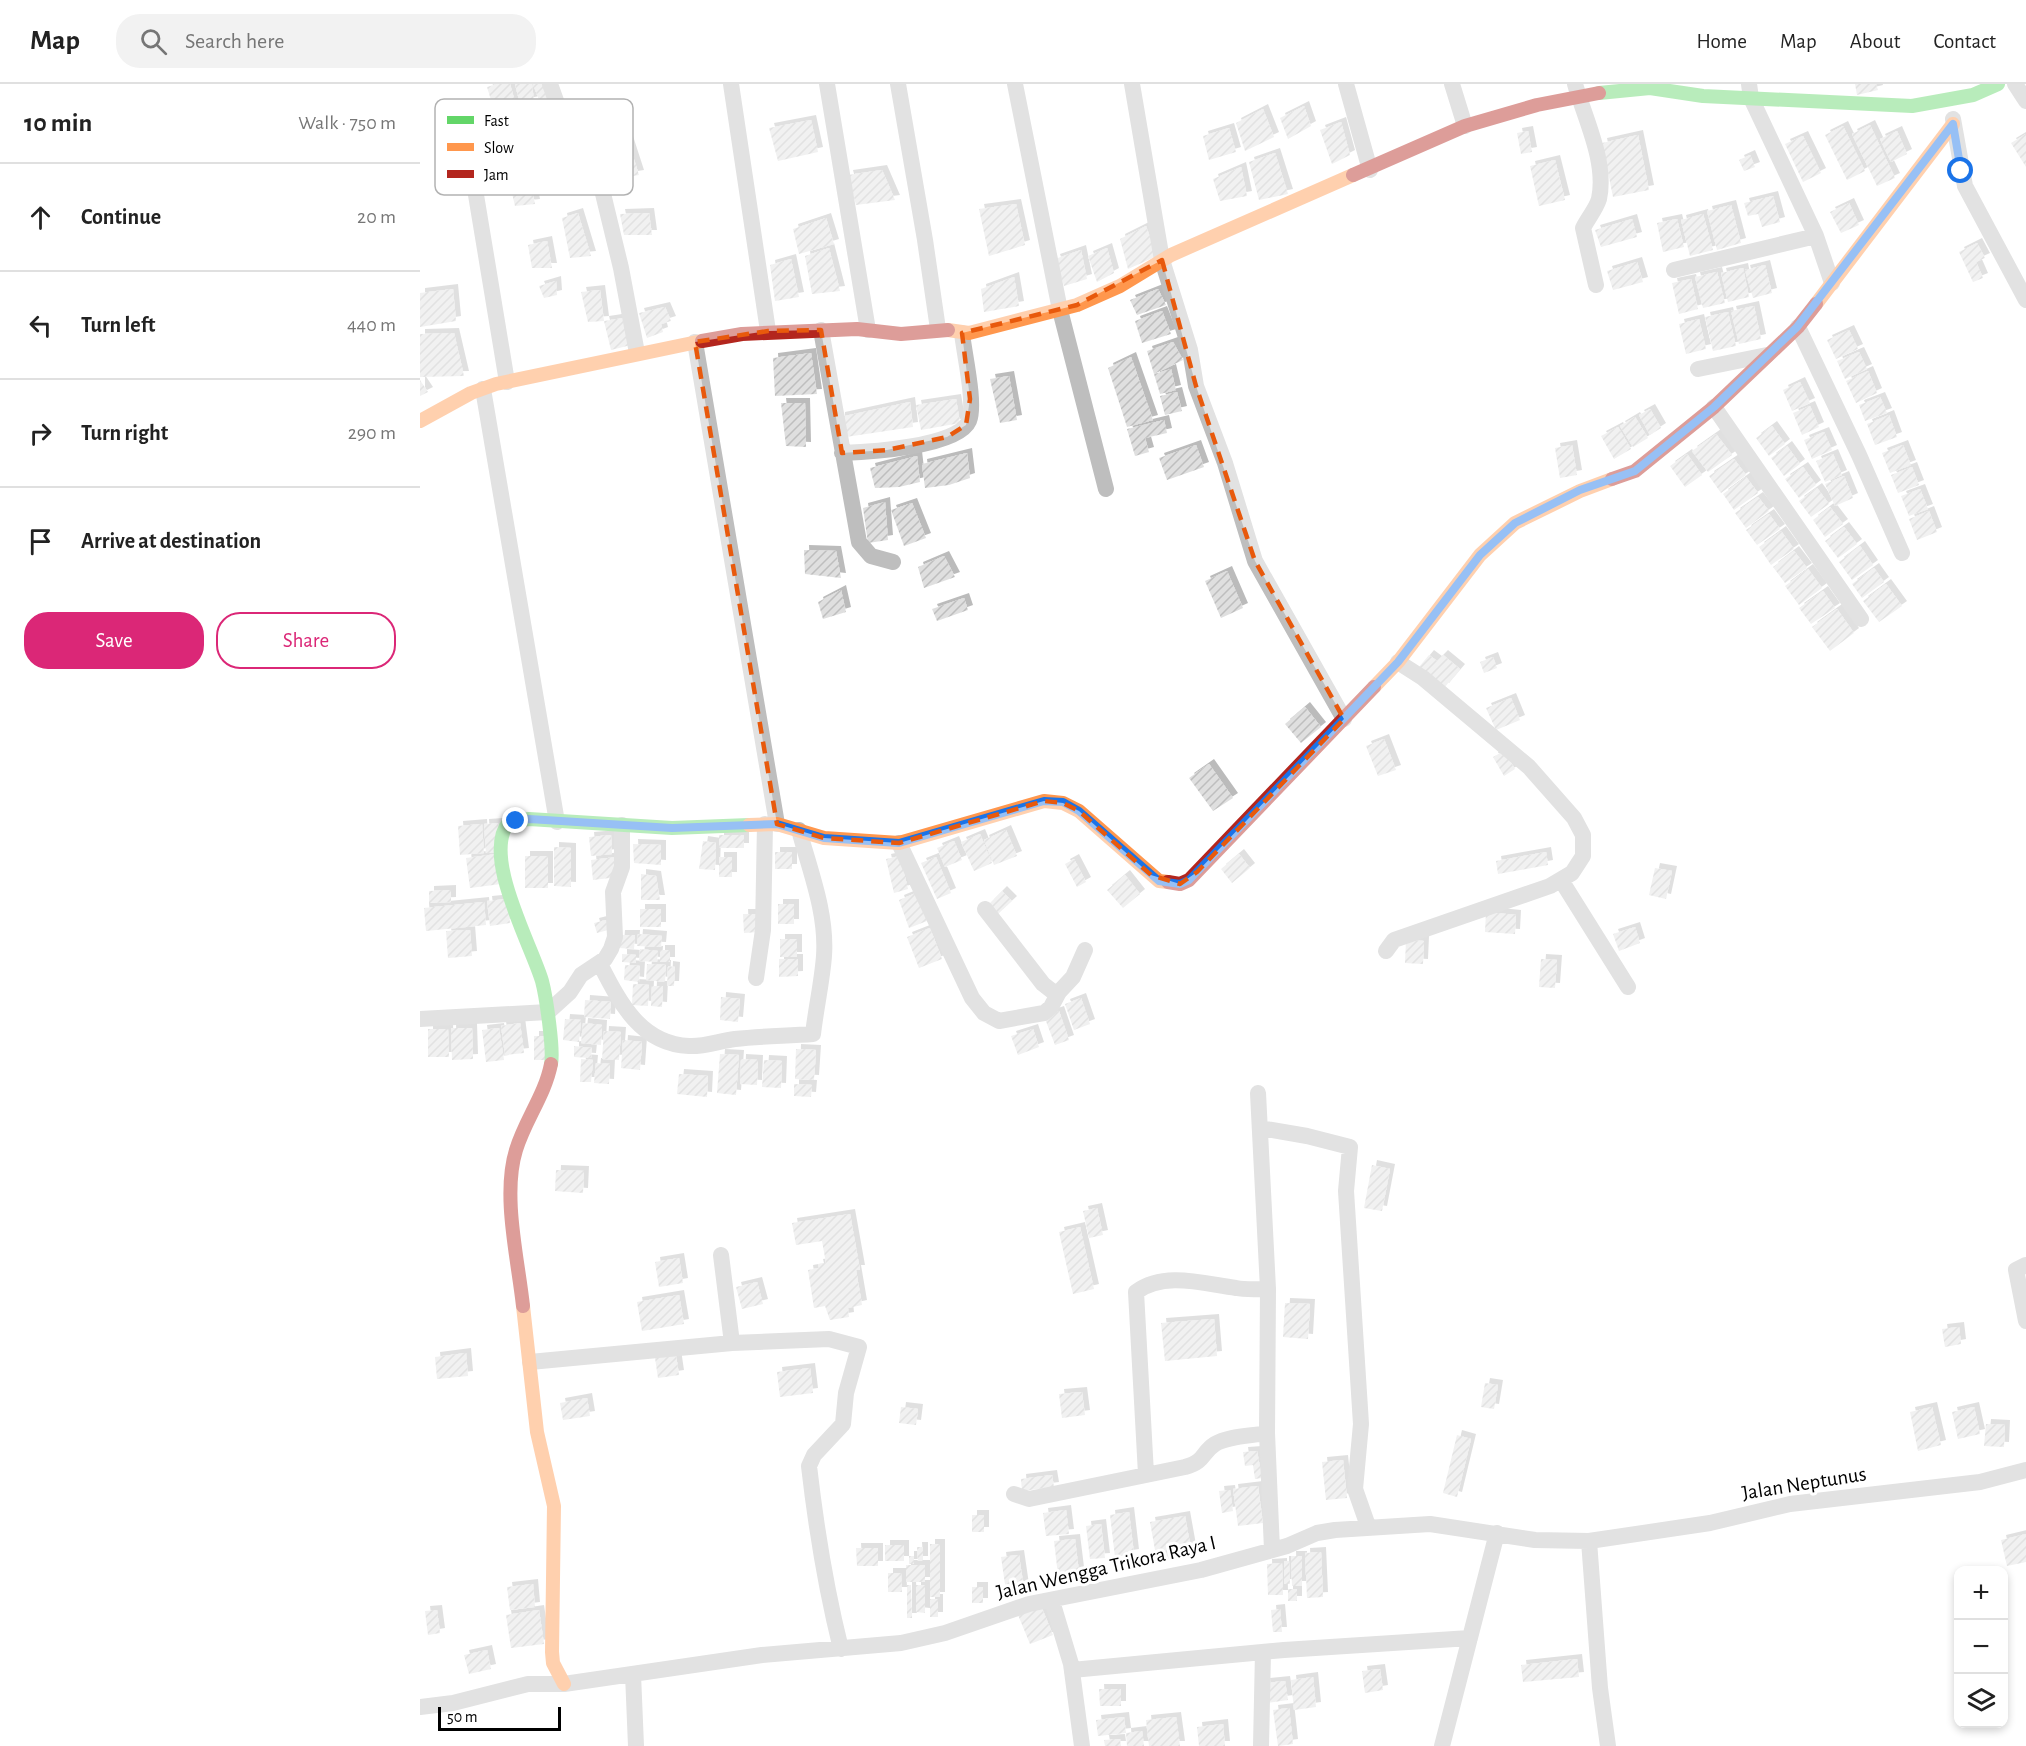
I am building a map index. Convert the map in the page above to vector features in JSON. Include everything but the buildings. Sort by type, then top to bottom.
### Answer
[{"type":"street","points":[[550,84],[555,99]]},
{"type":"street","points":[[731,84],[768,331]]},
{"type":"street","points":[[827,84],[868,330]]},
{"type":"street","points":[[898,84],[938,329]]},
{"type":"street","points":[[1015,84],[1060,310],[1106,489]]},
{"type":"street","points":[[1132,84],[1162,260],[1190,350],[1196,386],[1225,463],[1255,561],[1344,719]]},
{"type":"street","points":[[1346,84],[1370,170]]},
{"type":"street","points":[[1452,84],[1465,126]]},
{"type":"street","points":[[420,421],[483,389],[507,382],[695,342],[768,331],[868,330],[901,334],[938,329],[962,333],[999,327],[1060,310],[1120,286],[1162,260],[1370,170],[1465,126],[1577,91],[1650,88],[1703,96],[1750,91],[1911,106],[1973,95],[1998,84]]},
{"type":"street","points":[[2015,84],[2026,101]]},
{"type":"street","points":[[1577,91],[1599,163],[1601,179],[1599,200],[1583,228],[1596,285]]},
{"type":"street","points":[[1750,91],[1816,236],[1832,283]]},
{"type":"street","points":[[1951,100],[1953,124],[1965,186],[2026,300]]},
{"type":"street","points":[[564,1683],[553,1663],[552,1652],[551,1590],[554,1506],[537,1432],[510,1191],[516,1150],[550,1072],[552,1059],[548,1012],[538,968],[510,898],[501,835],[509,822],[520,820],[672,828],[771,824],[824,838],[899,843],[1044,801],[1063,802],[1079,811],[1159,881],[1180,884],[1197,872],[1398,662],[1480,555],[1515,523],[1580,490],[1635,471],[1714,407],[1797,327],[1953,124]]},
{"type":"street","points":[[476,195],[507,382]]},
{"type":"street","points":[[603,195],[621,268],[637,353]]},
{"type":"street","points":[[1674,270],[1816,236]]},
{"type":"street","points":[[1797,327],[1859,454],[1902,553]]},
{"type":"street","points":[[821,330],[859,542],[871,556],[893,562]]},
{"type":"street","points":[[842,453],[887,450],[947,437],[963,429],[970,419],[962,333]]},
{"type":"street","points":[[695,342],[771,824],[763,930],[756,978]]},
{"type":"street","points":[[1698,369],[1768,355]]},
{"type":"street","points":[[483,389],[557,822]]},
{"type":"street","points":[[1714,407],[1861,619]]},
{"type":"street","points":[[1386,951],[1394,940],[1550,886],[1572,873],[1583,856],[1583,836],[1574,818],[1529,767],[1424,678],[1398,662]]},
{"type":"street","points":[[420,1019],[548,1012],[570,992],[581,975],[600,964],[609,955],[615,937],[613,892],[622,867],[622,825]]},
{"type":"street","points":[[600,964],[621,1006],[630,1018],[642,1028],[668,1042],[689,1046],[733,1039],[813,1034],[824,955],[823,927],[799,830]]},
{"type":"street","points":[[899,843],[972,998],[984,1013],[999,1021],[1037,1016],[1051,1007],[1059,992],[1073,977],[1085,950]]},
{"type":"street","points":[[1561,880],[1628,987]]},
{"type":"street","points":[[985,909],[1042,984],[1052,991],[1059,992]]},
{"type":"street","points":[[1258,1094],[1268,1289],[1267,1433],[1272,1550]]},
{"type":"street","points":[[1260,1128],[1307,1136],[1350,1147],[1346,1191],[1361,1424],[1354,1481],[1357,1499],[1368,1526]]},
{"type":"street","points":[[722,1255],[732,1343]]},
{"type":"street","points":[[2026,1265],[2016,1270],[2026,1321]]},
{"type":"street","points":[[1146,1474],[1136,1292],[1171,1281],[1197,1281],[1237,1288],[1268,1289]]},
{"type":"street","points":[[530,1362],[732,1343],[829,1339],[859,1347],[846,1393],[843,1424],[814,1455],[809,1466],[825,1584],[841,1649]]},
{"type":"street","points":[[1014,1494],[1029,1499],[1195,1464],[1220,1442],[1267,1433]]},
{"type":"street","name":"Jalan Neptunus","points":[[1589,1541],[1710,1523],[1790,1504],[1980,1482],[2026,1470]]},
{"type":"street","name":"Jalan Wengga Trikora Raya I","points":[[420,1707],[453,1703],[528,1684],[564,1683],[762,1655],[901,1643],[945,1633],[1029,1604],[1201,1570],[1272,1550],[1317,1533],[1368,1526],[1430,1524],[1535,1540],[1589,1541]]},
{"type":"street","points":[[1442,1746],[1497,1533]]},
{"type":"street","points":[[1589,1541],[1600,1688],[1608,1746]]},
{"type":"street","points":[[1053,1601],[1072,1670],[1082,1746]]},
{"type":"street","points":[[1072,1670],[1263,1652],[1470,1638]]},
{"type":"street","points":[[1261,1746],[1263,1652]]},
{"type":"street","points":[[633,1674],[636,1746]]},
{"type":"highlighted area","points":[[1162,260],[1196,386],[1255,561],[1344,719],[1197,872],[1180,884],[1151,875],[1079,811],[1063,803],[1044,801],[899,843],[824,838],[777,824],[695,342],[768,331],[821,330],[842,453],[887,450],[947,437],[966,425],[970,399],[962,333],[1077,305]]},
{"type":"traffic: fast","points":[[1599,93],[1650,88],[1703,96],[1912,106],[1973,95],[1998,84]]},
{"type":"traffic: fast","points":[[551,1064],[551,1036],[542,981],[504,877],[501,856],[502,837],[509,822],[529,819],[672,828],[749,825]]},
{"type":"traffic: slow","points":[[1816,304],[1953,124]]},
{"type":"traffic: slow","points":[[948,330],[969,333],[1077,305],[1120,286],[1171,255],[1353,175]]},
{"type":"traffic: slow","points":[[420,421],[471,393],[496,384],[702,341]]},
{"type":"traffic: slow","points":[[1374,687],[1398,662],[1480,555],[1515,523],[1580,491],[1612,479]]},
{"type":"traffic: slow","points":[[749,825],[777,824],[824,838],[899,843],[1044,801],[1063,803],[1079,811],[1159,881],[1168,882]]},
{"type":"traffic: slow","points":[[523,1306],[537,1432],[554,1506],[552,1652],[553,1663],[564,1684]]},
{"type":"traffic: jam","points":[[1353,175],[1465,126],[1537,105],[1599,93]]},
{"type":"traffic: jam","points":[[1612,479],[1635,471],[1714,407],[1798,327],[1816,304]]},
{"type":"traffic: jam","points":[[702,341],[742,334],[857,329],[901,334],[948,330]]},
{"type":"traffic: jam","points":[[1168,882],[1180,884],[1189,880],[1374,687]]},
{"type":"traffic: jam","points":[[523,1306],[511,1207],[512,1168],[520,1139],[544,1086],[551,1064]]},
{"type":"route","points":[[516,821],[529,819],[672,828],[777,824],[824,838],[899,843],[1044,801],[1063,802],[1079,811],[1159,881],[1180,884],[1189,880],[1398,662],[1480,555],[1515,523],[1580,490],[1616,480],[1635,471],[1714,407],[1797,327],[1953,124],[1961,171]]}]
